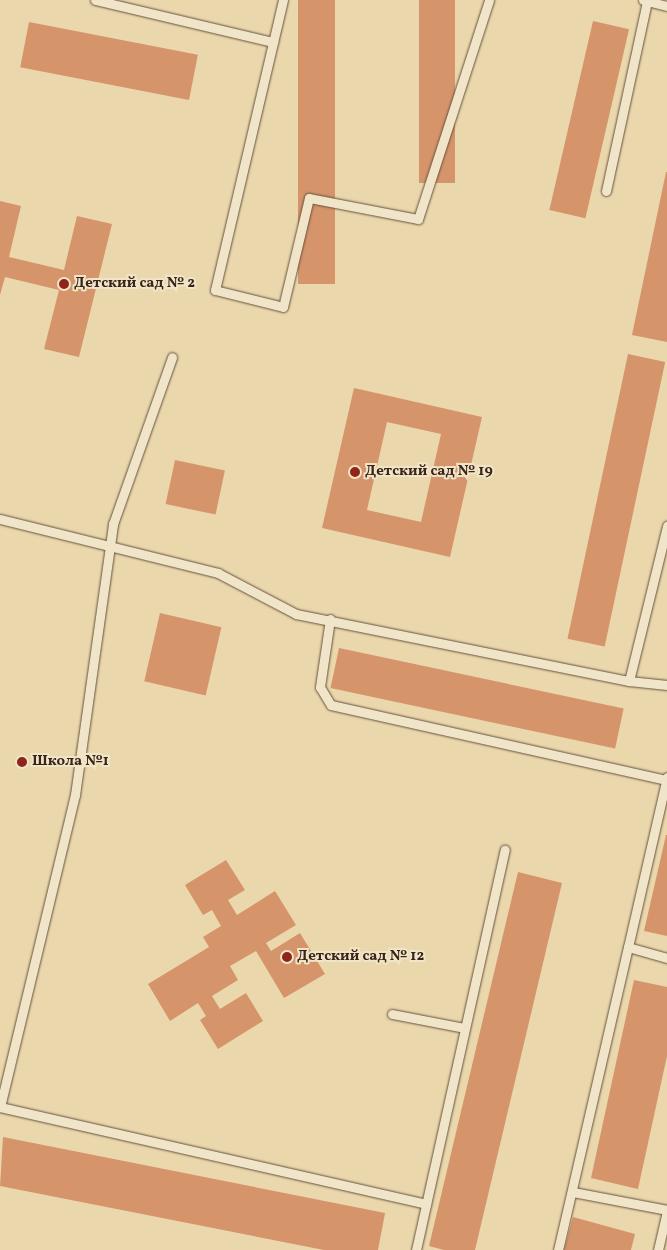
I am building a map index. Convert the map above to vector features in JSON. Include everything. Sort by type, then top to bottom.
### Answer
[{"type":"lane","points":[[95,0],[273,42]]},
{"type":"lane","points":[[283,0],[216,290],[283,307],[310,198],[418,219],[488,0]]},
{"type":"lane","points":[[606,191],[645,1],[667,6]]},
{"type":"lane","points":[[172,357],[113,524],[108,548],[75,795],[0,1107],[426,1204]]},
{"type":"lane","points":[[0,519],[108,548],[218,573],[296,614],[330,619],[629,681],[667,685]]},
{"type":"lane","points":[[629,681],[667,526]]},
{"type":"lane","points":[[330,619],[320,687],[332,705],[666,778],[573,1192],[558,1250]]},
{"type":"lane","points":[[416,1250],[505,850]]},
{"type":"lane","points":[[628,947],[667,958]]},
{"type":"lane","points":[[392,1014],[465,1028]]},
{"type":"lane","points":[[573,1192],[667,1211],[658,1250]]},
{"type":"building","points":[[298,0],[335,0],[335,284],[298,284]]},
{"type":"building","points":[[419,0],[455,0],[455,183],[419,183]]},
{"type":"building","points":[[593,21],[629,29],[585,218],[549,210]]},
{"type":"building","points":[[29,22],[198,55],[189,100],[20,67]]},
{"type":"building","points":[[667,172],[667,342],[632,335]]},
{"type":"building","name":"Детский сад № 2","points":[[0,201],[21,206],[9,257],[64,270],[77,216],[112,224],[79,357],[44,349],[59,290],[5,277],[0,295]]},
{"type":"building","points":[[628,354],[665,362],[605,647],[567,639]]},
{"type":"building","name":"Детский сад № 19","points":[[354,388],[482,417],[450,557],[322,528]],"holes":[[[387,422],[441,434],[421,522],[367,510]]]},
{"type":"building","points":[[175,460],[225,471],[216,515],[166,504]]},
{"type":"building","points":[[160,613],[221,627],[206,695],[144,681]]},
{"type":"building","points":[[339,648],[624,709],[615,749],[330,688]]},
{"type":"building","points":[[667,835],[667,936],[644,931]]},
{"type":"building","name":"Детский сад № 12","points":[[226,860],[245,890],[228,900],[237,915],[275,891],[296,925],[266,943],[271,951],[300,933],[325,974],[284,998],[256,951],[230,966],[238,980],[212,996],[220,1009],[246,993],[263,1021],[218,1049],[200,1020],[206,1016],[198,1003],[170,1021],[148,984],[209,947],[203,937],[221,926],[212,910],[203,915],[185,885]]},
{"type":"building","points":[[518,872],[562,883],[475,1250],[444,1250],[429,1246]]},
{"type":"building","points":[[634,980],[667,987],[667,1056],[638,1189],[591,1178]]},
{"type":"building","points":[[3,1137],[385,1213],[378,1250],[324,1250],[0,1186]]},
{"type":"building","points":[[573,1217],[635,1234],[631,1250],[564,1250]]},
{"type":"place","name":"Детский сад № 2","points":[[64,284]]},
{"type":"place","name":"Детский сад № 19","points":[[355,472]]},
{"type":"place","name":"Школа №1","points":[[22,762]]},
{"type":"place","name":"Детский сад № 12","points":[[287,957]]}]
